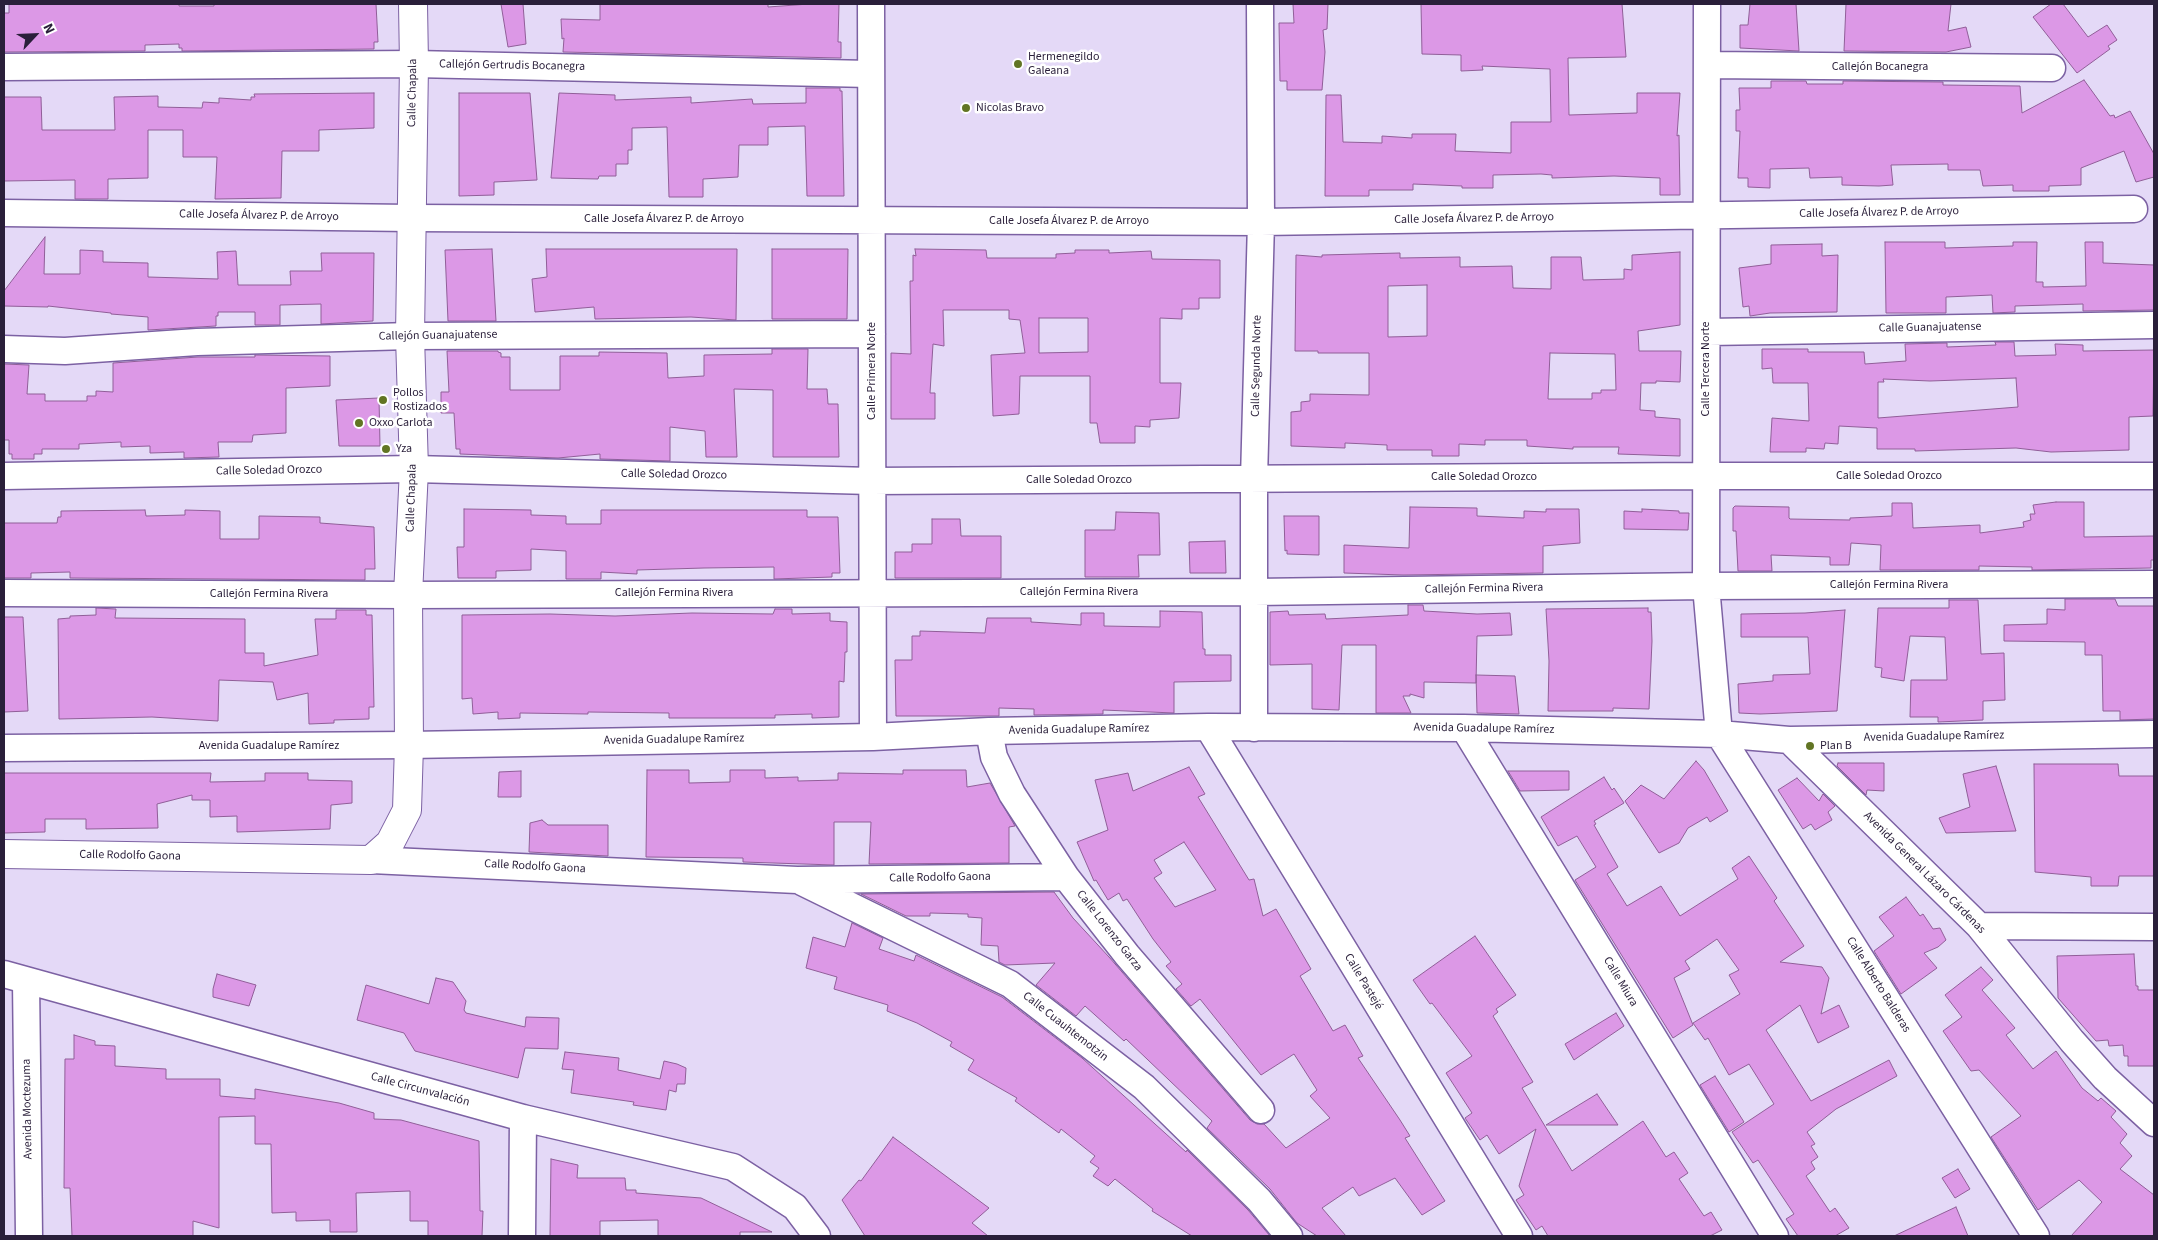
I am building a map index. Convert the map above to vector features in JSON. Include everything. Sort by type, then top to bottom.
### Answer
[{"type":"street","name":"Calle Chapala","points":[[371,860],[390,843],[407,810],[409,745],[408,595],[414,469],[410,336],[414,64],[413,4]]},
{"type":"street","name":"Calle Primera Norte","points":[[871,4],[873,737]]},
{"type":"street","name":"Calle Segunda Norte","points":[[1254,728],[1254,479],[1261,222],[1260,4]]},
{"type":"street","name":"Calle Tercera Norte","points":[[1707,4],[1706,586],[1719,734]]},
{"type":"street","name":"Callejón Gertrudis Bocanegra","points":[[4,67],[414,64],[870,74]]},
{"type":"street","name":"Callejón Bocanegra","points":[[1707,65],[2052,68]]},
{"type":"street","name":"Calle Josefa Álvarez P. de Arroyo","points":[[4,213],[411,218],[1261,222],[2134,209]]},
{"type":"street","name":"Calle Guanajuatense","points":[[1706,332],[2154,325]]},
{"type":"street","name":"Callejón Guanajuatense","points":[[4,349],[65,351],[197,342],[410,336],[872,334]]},
{"type":"street","name":"Calle Soledad Orozco","points":[[4,476],[414,469],[871,480],[2154,476]]},
{"type":"street","name":"Callejón Fermina Rivera","points":[[4,593],[408,595],[1254,592],[1706,586],[2154,584]]},
{"type":"street","name":"Avenida Guadalupe Ramírez","points":[[4,748],[409,745],[873,737],[989,732],[1208,727],[1464,728],[1719,734],[1789,740],[2154,734]]},
{"type":"street","name":"Calle Pastejé","points":[[1208,727],[1519,1236]]},
{"type":"street","name":"Calle Miura","points":[[1464,728],[1775,1236]]},
{"type":"street","name":"Calle Lorenzo Garza","points":[[989,732],[994,757],[1012,794],[1066,877],[1127,955],[1261,1110]]},
{"type":"street","name":"Calle Alberto Balderas","points":[[1719,734],[2036,1236]]},
{"type":"street","name":"Avenida General Lázaro Cárdenas","points":[[1789,740],[1979,926],[2072,1041],[2105,1078],[2152,1119]]},
{"type":"street","name":"Calle Rodolfo Gaona","points":[[4,854],[371,860],[797,880],[1066,877]]},
{"type":"street","name":"Calle Cuauhtemotzin","points":[[797,880],[1010,984],[1144,1087],[1259,1200],[1289,1236]]},
{"type":"street","points":[[1979,926],[2154,927]]},
{"type":"street","name":"Calle Circunvalación","points":[[15,977],[523,1118],[733,1167],[795,1207],[817,1236]]},
{"type":"street","name":"Avenida Moctezuma","points":[[15,977],[29,1236]]},
{"type":"street","points":[[522,1236],[523,1118]]},
{"type":"building","points":[[9,4],[179,4],[179,6],[214,6],[214,4],[376,4],[378,42],[374,42],[374,49],[182,51],[182,48],[179,48],[179,44],[145,45],[145,51],[4,52],[4,13],[9,13]]},
{"type":"building","points":[[501,4],[523,4],[526,44],[508,47]]},
{"type":"building","points":[[600,4],[768,4],[768,7],[839,4],[838,42],[841,42],[841,58],[563,52],[564,38],[562,39],[561,19],[600,20]]},
{"type":"building","points":[[1293,4],[1328,4],[1327,29],[1323,30],[1325,52],[1322,90],[1287,90],[1287,81],[1280,81],[1279,23],[1294,23]]},
{"type":"building","points":[[1421,4],[1622,4],[1626,57],[1568,58],[1569,115],[1637,113],[1637,93],[1680,93],[1677,136],[1679,135],[1680,195],[1660,195],[1660,178],[1614,176],[1552,178],[1552,175],[1541,174],[1493,175],[1493,188],[1462,188],[1462,186],[1413,184],[1413,190],[1369,190],[1369,196],[1325,196],[1326,95],[1341,95],[1343,142],[1382,143],[1382,136],[1412,138],[1412,134],[1456,134],[1455,151],[1511,153],[1511,122],[1551,122],[1550,69],[1482,66],[1483,70],[1461,71],[1461,55],[1422,54]]},
{"type":"building","points":[[1750,4],[1796,4],[1799,51],[1740,48],[1740,25],[1748,25]]},
{"type":"building","points":[[1846,4],[1951,4],[1948,31],[1966,27],[1971,47],[1946,52],[1844,51]]},
{"type":"building","points":[[2051,4],[2063,4],[2088,37],[2107,25],[2117,40],[2108,46],[2110,49],[2077,73],[2033,17]]},
{"type":"building","points":[[2084,80],[2110,116],[2114,115],[2115,118],[2130,111],[2154,154],[2154,177],[2136,182],[2124,151],[2081,168],[2081,185],[2049,186],[2049,191],[2013,191],[2013,185],[1983,186],[1980,170],[1948,170],[1948,164],[1891,165],[1893,185],[1879,186],[1842,185],[1842,177],[1810,178],[1809,168],[1770,169],[1770,188],[1748,187],[1748,178],[1738,178],[1740,131],[1736,131],[1736,110],[1740,110],[1739,88],[1771,88],[1771,81],[1806,81],[1807,84],[1843,84],[1843,81],[1943,82],[1943,85],[2020,86],[2022,113]]},
{"type":"building","points":[[806,88],[840,88],[840,91],[842,91],[844,196],[807,196],[805,126],[768,127],[768,145],[739,145],[738,177],[703,179],[703,197],[669,197],[667,127],[632,128],[632,150],[628,150],[628,164],[616,164],[616,176],[599,176],[598,179],[551,178],[559,93],[615,95],[615,100],[691,97],[691,103],[752,99],[753,104],[806,103]]},
{"type":"building","points":[[374,93],[374,128],[319,130],[319,151],[282,151],[281,198],[215,199],[217,157],[183,157],[183,130],[148,130],[148,178],[108,179],[108,199],[75,199],[75,180],[4,181],[4,97],[41,97],[42,130],[115,130],[114,97],[158,96],[158,107],[202,108],[203,102],[219,103],[219,98],[251,100],[251,97],[255,97],[254,94]]},
{"type":"building","points":[[459,93],[530,93],[537,180],[494,182],[494,195],[459,196]]},
{"type":"building","points":[[45,237],[44,274],[80,274],[80,250],[103,251],[103,262],[148,263],[148,277],[218,279],[217,252],[236,251],[238,285],[291,285],[290,271],[322,271],[321,253],[374,253],[373,321],[321,324],[321,304],[280,305],[280,325],[255,325],[255,312],[218,312],[216,326],[148,330],[148,317],[48,306],[4,306],[4,291]]},
{"type":"building","points":[[1885,242],[1945,242],[1945,248],[2013,246],[2013,242],[2037,242],[2036,282],[2043,282],[2043,287],[2086,286],[2085,242],[2103,242],[2103,263],[2154,265],[2154,310],[2083,311],[2083,304],[2015,306],[2015,312],[1993,313],[1992,295],[1946,297],[1946,313],[1886,313]]},
{"type":"building","points":[[1822,244],[1822,256],[1838,255],[1837,312],[1770,313],[1750,316],[1749,306],[1743,307],[1739,268],[1771,264],[1771,245]]},
{"type":"building","points":[[492,249],[496,321],[448,321],[445,250]]},
{"type":"building","points":[[546,249],[737,249],[736,320],[691,317],[595,319],[594,307],[535,312],[532,279],[547,277]]},
{"type":"building","points":[[772,249],[848,249],[847,319],[772,319]]},
{"type":"building","points":[[915,249],[986,250],[987,258],[1056,258],[1056,254],[1075,253],[1075,250],[1109,250],[1109,253],[1151,251],[1152,259],[1220,260],[1220,298],[1199,298],[1199,309],[1182,309],[1182,319],[1160,318],[1160,383],[1181,383],[1179,418],[1150,420],[1150,427],[1135,426],[1135,443],[1100,443],[1097,423],[1090,423],[1090,376],[1020,376],[1019,414],[993,416],[991,355],[1025,353],[1020,320],[1009,319],[1009,310],[943,310],[944,346],[933,344],[930,393],[935,393],[935,419],[891,419],[891,353],[911,354],[910,281],[913,281],[913,255],[916,256]],"holes":[[[1039,318],[1088,318],[1088,352],[1039,353]]]},
{"type":"building","points":[[1680,252],[1680,325],[1638,331],[1639,351],[1681,351],[1680,382],[1656,381],[1656,383],[1641,383],[1640,410],[1655,411],[1655,417],[1680,419],[1680,456],[1618,454],[1619,447],[1573,447],[1573,449],[1527,446],[1527,440],[1485,440],[1485,445],[1459,444],[1459,456],[1432,456],[1432,450],[1387,450],[1387,445],[1345,443],[1345,448],[1291,446],[1291,412],[1301,411],[1301,402],[1310,401],[1310,394],[1369,395],[1369,353],[1295,351],[1296,255],[1322,257],[1322,255],[1400,253],[1400,258],[1460,257],[1460,267],[1512,266],[1513,288],[1551,289],[1551,257],[1581,257],[1583,280],[1624,279],[1624,269],[1632,270],[1632,255]],"holes":[[[1427,285],[1427,336],[1388,337],[1388,286]],[[1550,353],[1615,354],[1616,390],[1601,390],[1601,393],[1592,393],[1592,399],[1548,399]]]},
{"type":"building","points":[[1995,342],[2014,342],[2015,356],[2056,355],[2055,344],[2083,345],[2083,351],[2154,350],[2153,416],[2129,417],[2129,450],[2051,452],[2016,448],[1915,451],[1915,449],[1877,449],[1877,428],[1839,426],[1838,444],[1825,443],[1824,449],[1806,448],[1806,452],[1770,452],[1772,418],[1809,421],[1808,383],[1773,383],[1772,368],[1762,369],[1762,349],[1808,349],[1808,352],[1864,352],[1865,364],[1906,361],[1905,344],[1947,343],[1947,347],[1996,345]],"holes":[[[2016,378],[2018,407],[1878,418],[1878,382],[1884,382],[1883,379],[1930,381]]]},
{"type":"building","points":[[772,349],[808,349],[807,389],[827,389],[828,404],[838,404],[839,457],[773,457],[773,390],[734,389],[737,457],[706,457],[705,431],[670,427],[670,461],[600,459],[600,454],[558,458],[460,454],[460,449],[456,449],[454,413],[441,413],[441,392],[449,392],[447,351],[498,351],[501,353],[501,357],[510,357],[510,390],[560,390],[560,356],[599,356],[599,352],[667,353],[668,378],[704,376],[704,355],[772,354]]},
{"type":"building","points":[[255,355],[330,356],[330,386],[286,388],[286,433],[253,435],[252,442],[218,442],[219,457],[184,458],[184,452],[150,453],[150,446],[121,447],[121,442],[79,444],[79,449],[42,449],[42,454],[34,454],[34,459],[12,459],[12,454],[9,454],[9,440],[4,440],[4,364],[29,365],[27,394],[45,394],[45,401],[87,401],[87,396],[96,396],[96,391],[113,392],[113,363],[198,357],[255,357]]},
{"type":"building","name":"Oxxo Carlota","points":[[379,398],[380,446],[339,446],[336,400]]},
{"type":"building","points":[[2056,502],[2084,502],[2084,537],[2154,536],[2154,560],[2151,560],[2151,568],[2032,570],[2032,567],[1979,566],[1979,570],[1880,570],[1881,545],[1851,543],[1849,565],[1830,565],[1830,557],[1771,555],[1772,571],[1738,571],[1736,531],[1733,531],[1733,508],[1735,506],[1789,507],[1790,519],[1850,520],[1850,518],[1892,516],[1892,503],[1912,503],[1913,528],[1980,525],[1980,533],[2024,527],[2023,522],[2031,520],[2030,514],[2035,514],[2033,505]]},
{"type":"building","points":[[1410,507],[1477,508],[1477,516],[1524,518],[1524,511],[1546,512],[1546,509],[1579,509],[1580,543],[1543,546],[1543,573],[1403,575],[1344,573],[1344,545],[1409,548]]},
{"type":"building","points":[[464,509],[531,510],[531,515],[566,516],[566,524],[601,524],[601,510],[807,510],[807,517],[838,517],[840,573],[832,573],[832,577],[774,579],[774,567],[704,568],[637,570],[637,574],[601,572],[601,579],[566,579],[566,551],[531,549],[531,570],[496,571],[496,578],[458,578],[457,547],[464,547]]},
{"type":"building","points":[[1642,509],[1689,513],[1688,530],[1624,529],[1624,511],[1642,512]]},
{"type":"building","points":[[145,510],[146,516],[185,515],[185,510],[220,511],[220,539],[259,539],[259,516],[320,517],[320,523],[374,527],[375,569],[365,569],[365,580],[70,578],[70,572],[31,573],[31,578],[4,578],[4,523],[57,523],[58,517],[61,517],[61,511]]},
{"type":"building","points":[[1116,512],[1159,513],[1160,555],[1138,555],[1139,577],[1085,577],[1085,530],[1115,530]]},
{"type":"building","points":[[1284,516],[1319,516],[1319,555],[1287,554],[1287,550],[1285,551]]},
{"type":"building","points":[[932,519],[960,519],[961,536],[1001,536],[1001,578],[895,578],[895,552],[912,552],[912,544],[932,544]]},
{"type":"building","points":[[1225,541],[1226,573],[1190,573],[1189,542]]},
{"type":"building","points":[[2065,599],[2115,599],[2118,606],[2154,606],[2154,719],[2120,720],[2120,711],[2103,711],[2102,655],[2085,655],[2085,642],[2004,641],[2004,625],[2047,624],[2047,609],[2065,610]]},
{"type":"building","points":[[1949,600],[1978,600],[1981,654],[2004,653],[2005,700],[1983,701],[1983,720],[1938,722],[1938,717],[1910,717],[1911,680],[1947,680],[1945,637],[1910,636],[1904,681],[1881,677],[1882,668],[1875,667],[1878,608],[1949,608]]},
{"type":"building","points":[[1408,605],[1423,605],[1424,611],[1477,614],[1510,613],[1512,635],[1477,636],[1476,683],[1424,682],[1424,698],[1410,694],[1410,696],[1403,696],[1411,713],[1376,713],[1376,645],[1342,645],[1339,710],[1312,709],[1312,664],[1270,665],[1270,612],[1288,611],[1289,615],[1325,614],[1326,619],[1408,615]]},
{"type":"building","points":[[96,608],[116,609],[115,618],[245,619],[245,653],[264,653],[264,666],[318,655],[315,619],[336,619],[336,610],[366,610],[366,615],[372,615],[374,707],[369,707],[369,719],[334,720],[334,723],[309,724],[308,693],[277,700],[273,682],[219,680],[218,721],[152,717],[59,719],[58,619],[70,618],[70,616],[96,615]]},
{"type":"building","points":[[1648,608],[1648,612],[1651,612],[1652,641],[1649,709],[1613,708],[1613,711],[1548,711],[1549,661],[1546,609]]},
{"type":"building","points":[[775,609],[792,609],[792,614],[830,613],[830,621],[847,622],[844,682],[839,681],[839,717],[812,718],[812,714],[775,715],[775,718],[669,718],[669,713],[588,712],[588,714],[520,713],[520,718],[498,719],[498,712],[473,714],[472,698],[462,699],[462,615],[773,614]]},
{"type":"building","points":[[1845,610],[1837,711],[1739,713],[1738,684],[1773,681],[1773,675],[1810,674],[1808,637],[1741,637],[1741,614]]},
{"type":"building","points":[[1160,611],[1202,612],[1203,649],[1205,649],[1205,655],[1231,655],[1231,681],[1174,682],[1174,713],[1103,710],[1103,714],[1034,715],[1034,709],[999,708],[999,716],[896,716],[895,660],[912,660],[912,636],[920,636],[920,631],[985,633],[987,618],[1031,618],[1031,622],[1081,625],[1081,613],[1104,613],[1104,626],[1160,627]]},
{"type":"building","points":[[4,617],[23,617],[28,711],[4,712]]},
{"type":"building","points":[[1476,675],[1515,676],[1519,714],[1477,713]]},
{"type":"building","points":[[1696,761],[1704,770],[1728,811],[1710,822],[1707,817],[1688,828],[1679,843],[1659,853],[1625,801],[1641,785],[1664,799]]},
{"type":"building","points":[[1838,763],[1884,763],[1884,791],[1867,790],[1866,795],[1837,766]]},
{"type":"building","points":[[2034,764],[2118,764],[2119,776],[2154,776],[2154,876],[2119,876],[2118,886],[2091,886],[2091,877],[2035,872]]},
{"type":"building","points":[[1996,766],[2016,831],[1946,833],[1939,818],[1970,807],[1963,774]]},
{"type":"building","points":[[1189,767],[1205,794],[1198,797],[1249,880],[1254,879],[1263,916],[1276,909],[1311,969],[1300,976],[1333,1031],[1345,1025],[1363,1056],[1358,1058],[1410,1136],[1405,1138],[1445,1201],[1422,1215],[1395,1178],[1359,1196],[1353,1187],[1322,1208],[1346,1236],[1317,1236],[1297,1223],[1270,1189],[1207,1128],[1212,1121],[1126,1039],[1124,1041],[1085,1006],[1076,1016],[1036,985],[1055,963],[1005,965],[999,962],[998,946],[981,945],[982,918],[968,917],[968,914],[930,913],[930,916],[906,916],[861,894],[1054,892],[1073,918],[1250,1120],[1257,1124],[1264,1124],[1286,1148],[1330,1118],[1310,1096],[1317,1090],[1294,1054],[1261,1075],[1200,999],[1191,1006],[1176,989],[1182,984],[1166,966],[1171,962],[1153,939],[1127,899],[1123,901],[1119,893],[1108,900],[1096,880],[1094,881],[1077,842],[1108,830],[1095,780],[1128,773],[1133,791]],"holes":[[[1184,842],[1216,890],[1175,907],[1154,878],[1162,873],[1154,860]]]},
{"type":"building","points":[[647,770],[689,770],[689,783],[730,782],[730,770],[765,770],[765,778],[798,777],[798,781],[838,780],[838,773],[903,774],[903,770],[966,770],[967,787],[990,783],[1015,826],[1009,827],[1009,863],[869,864],[871,822],[834,822],[834,865],[743,862],[743,858],[646,857]]},
{"type":"building","points":[[521,771],[521,797],[498,797],[499,772]]},
{"type":"building","points":[[1508,771],[1569,771],[1569,790],[1520,791]]},
{"type":"building","points":[[4,773],[211,773],[210,782],[265,781],[265,773],[308,773],[308,780],[352,781],[352,803],[331,805],[330,829],[237,832],[237,816],[210,817],[210,800],[192,800],[192,795],[157,804],[158,828],[86,829],[86,819],[45,819],[45,832],[4,833]]},
{"type":"building","points":[[1604,777],[1612,790],[1614,788],[1624,803],[1594,821],[1596,824],[1594,825],[1618,867],[1607,874],[1627,906],[1661,886],[1680,916],[1738,879],[1732,868],[1749,856],[1777,898],[1774,901],[1804,946],[1780,962],[1822,967],[1829,978],[1821,1014],[1839,1005],[1849,1027],[1818,1043],[1800,1005],[1766,1030],[1811,1101],[1889,1060],[1897,1076],[1836,1109],[1807,1132],[1815,1144],[1811,1146],[1818,1157],[1811,1162],[1815,1169],[1806,1176],[1830,1212],[1835,1208],[1849,1228],[1835,1236],[1798,1236],[1786,1219],[1794,1214],[1758,1160],[1753,1163],[1732,1132],[1774,1104],[1749,1064],[1729,1075],[1708,1038],[1705,1040],[1693,1023],[1740,994],[1729,975],[1739,970],[1717,939],[1685,961],[1690,969],[1674,978],[1693,1025],[1673,1038],[1575,880],[1596,867],[1577,836],[1558,846],[1541,817]]},
{"type":"building","points":[[1797,778],[1819,801],[1823,794],[1835,806],[1828,812],[1832,820],[1815,830],[1811,824],[1803,829],[1778,790]]},
{"type":"building","points":[[542,820],[548,825],[608,825],[608,856],[529,852],[530,823]]},
{"type":"building","points":[[1906,897],[1920,916],[1923,914],[1933,929],[1940,928],[1946,940],[1938,947],[1924,953],[1937,968],[1901,994],[1874,951],[1894,936],[1879,917]]},
{"type":"building","points":[[852,923],[883,938],[879,949],[914,961],[916,955],[1002,997],[1082,1058],[1186,1152],[1187,1150],[1248,1210],[1270,1236],[1192,1236],[1152,1211],[1153,1209],[1115,1179],[1108,1186],[1093,1176],[1099,1168],[1090,1162],[1095,1156],[1061,1129],[1059,1133],[1015,1101],[1017,1098],[968,1070],[974,1060],[950,1046],[952,1042],[917,1023],[887,1011],[888,1005],[834,989],[837,977],[806,968],[813,937],[845,947]]},
{"type":"building","points":[[1475,936],[1516,995],[1496,1009],[1498,1012],[1493,1016],[1533,1082],[1522,1088],[1572,1171],[1643,1121],[1666,1157],[1674,1152],[1688,1173],[1679,1179],[1704,1216],[1711,1212],[1722,1230],[1710,1236],[1548,1236],[1542,1226],[1536,1230],[1516,1200],[1524,1195],[1519,1186],[1536,1129],[1499,1154],[1487,1135],[1480,1140],[1465,1118],[1472,1113],[1446,1073],[1472,1056],[1413,980]]},
{"type":"building","points":[[2134,954],[2136,986],[2138,986],[2138,990],[2154,990],[2154,1066],[2128,1066],[2128,1056],[2124,1056],[2123,1045],[2109,1046],[2108,1040],[2096,1041],[2058,998],[2057,956]]},
{"type":"building","points":[[1981,967],[1993,980],[1982,990],[2015,1028],[2006,1035],[2033,1069],[2056,1051],[2082,1088],[2098,1101],[2101,1098],[2116,1111],[2111,1117],[2127,1134],[2120,1143],[2132,1156],[2120,1169],[2154,1195],[2154,1236],[2071,1236],[2102,1202],[2079,1180],[2038,1210],[1991,1137],[2021,1116],[1979,1070],[1971,1071],[1943,1031],[1962,1017],[1945,995]]},
{"type":"building","points":[[217,974],[256,985],[249,1006],[213,997]]},
{"type":"building","points":[[436,978],[453,982],[466,1001],[464,1010],[466,1013],[525,1027],[526,1017],[559,1018],[558,1049],[525,1048],[518,1078],[415,1051],[404,1033],[357,1020],[366,985],[429,1004]]},
{"type":"building","points":[[1616,1013],[1624,1026],[1574,1060],[1565,1044]]},
{"type":"building","points":[[74,1035],[95,1041],[95,1045],[115,1046],[115,1066],[166,1069],[166,1079],[220,1079],[220,1096],[255,1099],[255,1089],[339,1103],[374,1113],[374,1119],[401,1120],[479,1141],[480,1211],[483,1211],[482,1236],[428,1236],[428,1221],[410,1221],[410,1191],[356,1193],[357,1232],[330,1232],[330,1220],[296,1221],[296,1212],[272,1213],[271,1144],[255,1144],[255,1116],[219,1117],[219,1228],[193,1221],[193,1236],[72,1236],[70,1188],[64,1188],[65,1059],[74,1059]]},
{"type":"building","points":[[565,1052],[619,1058],[618,1070],[660,1079],[664,1061],[677,1064],[686,1068],[685,1084],[677,1084],[676,1092],[669,1090],[666,1110],[633,1105],[634,1102],[571,1093],[574,1070],[562,1069]]},
{"type":"building","points":[[1715,1076],[1744,1122],[1729,1132],[1700,1085]]},
{"type":"building","points":[[1597,1094],[1618,1125],[1546,1125]]},
{"type":"building","points":[[893,1137],[989,1208],[972,1223],[988,1236],[865,1236],[842,1200],[859,1180],[861,1181]]},
{"type":"building","points":[[551,1159],[578,1165],[577,1178],[625,1178],[626,1190],[636,1190],[636,1193],[701,1198],[772,1232],[740,1232],[740,1236],[658,1236],[658,1220],[600,1221],[600,1236],[550,1236]]},
{"type":"building","points":[[1958,1169],[1970,1189],[1955,1198],[1942,1178]]},
{"type":"building","points":[[1956,1207],[1968,1236],[1894,1236]]},
{"type":"place","name":"Hermenegildo Galeana","points":[[1018,64]]},
{"type":"place","name":"Nicolas Bravo","points":[[966,108]]},
{"type":"place","name":"Pollos Rostizados","points":[[383,400]]},
{"type":"place","name":"Oxxo Carlota","points":[[359,423]]},
{"type":"place","name":"Yza","points":[[386,449]]},
{"type":"place","name":"Plan B","points":[[1810,746]]}]
